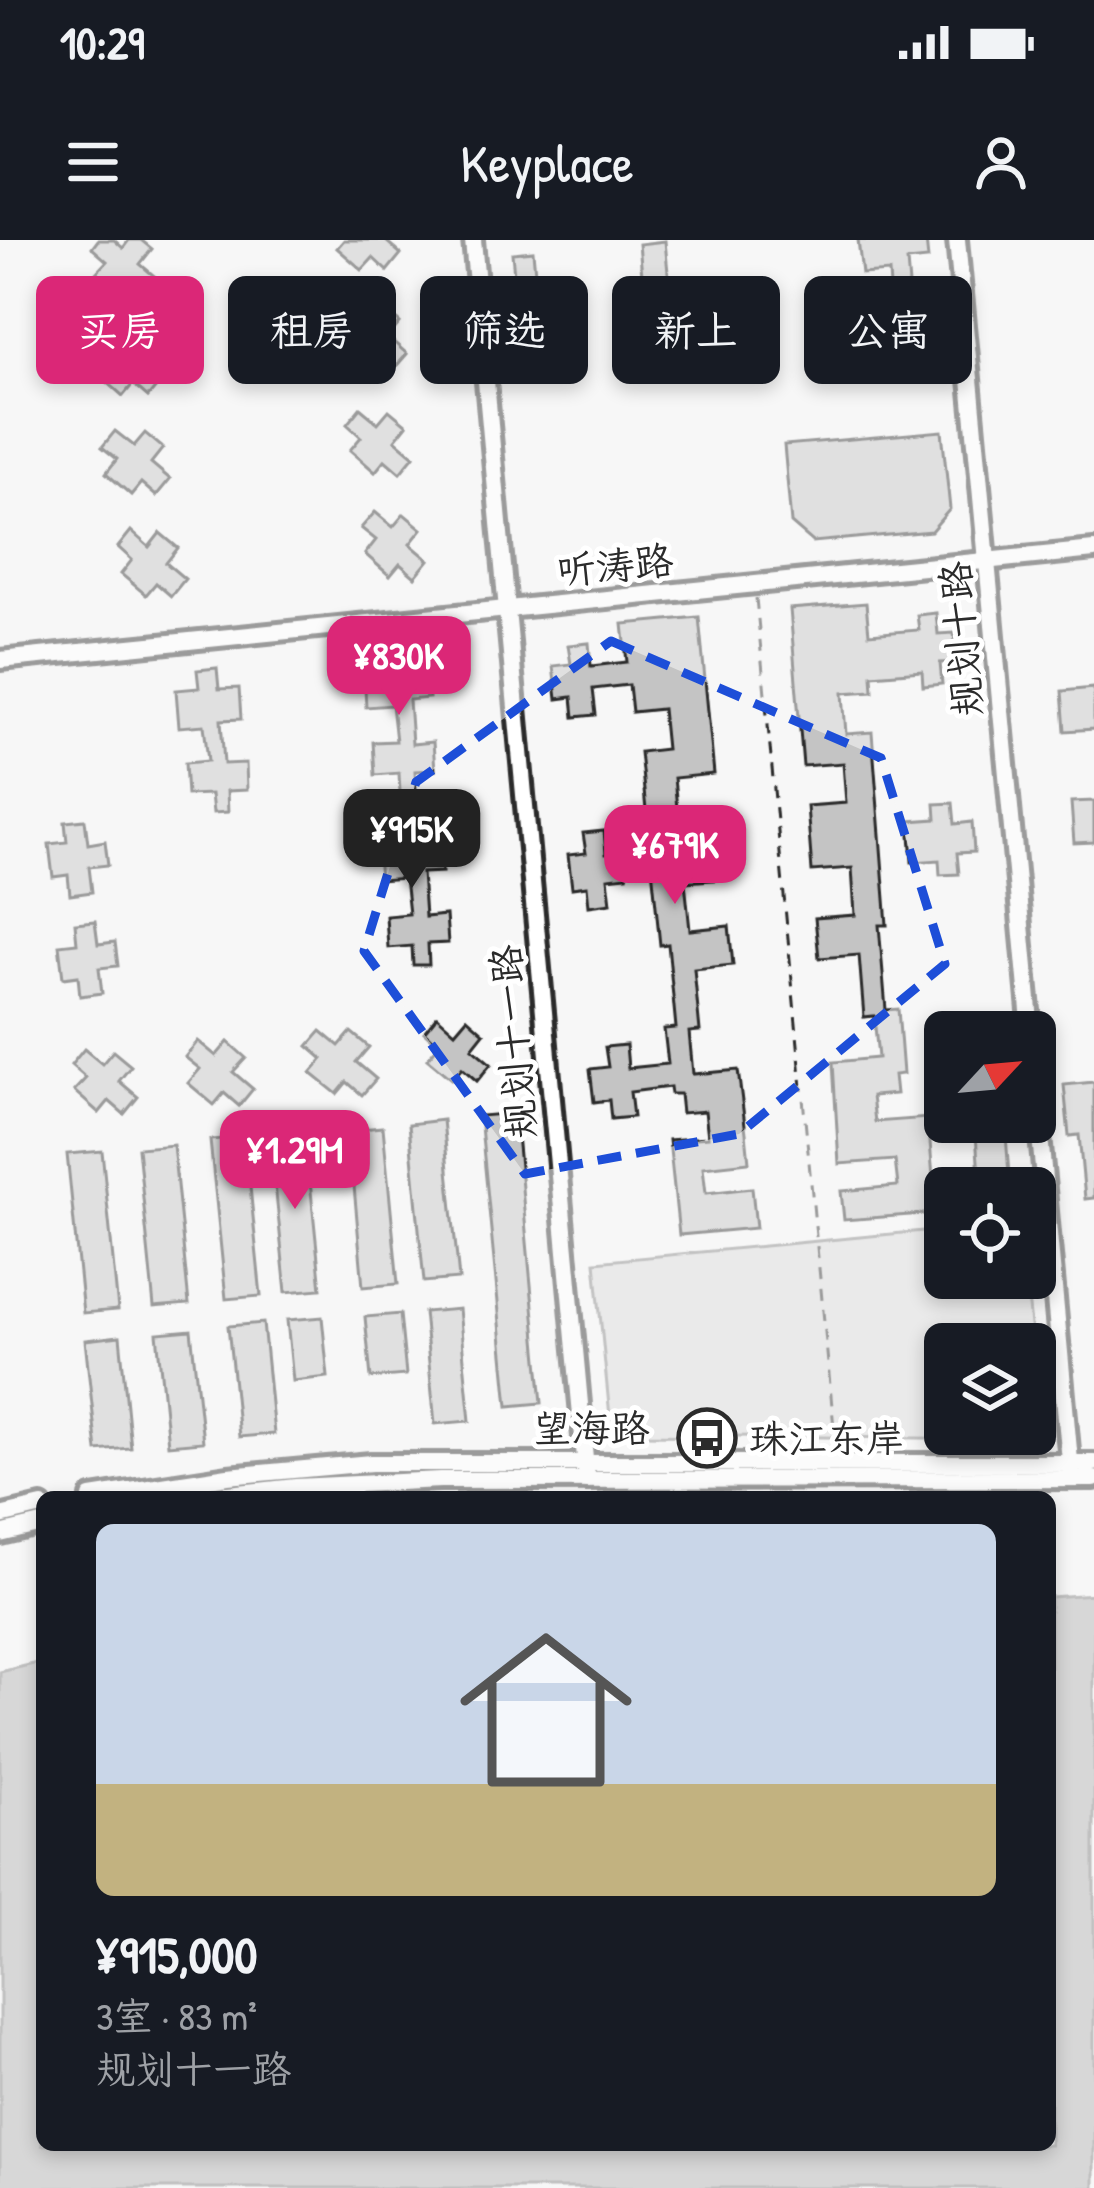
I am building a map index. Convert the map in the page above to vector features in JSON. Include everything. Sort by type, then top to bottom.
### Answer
[{"type":"street","name":"规划十一路","points":[[473,240],[586,1470]]},
{"type":"street","name":"规划十路","points":[[957,240],[1028,1011]]},
{"type":"street","name":"听涛路","points":[[0,660],[1094,550]]},
{"type":"street","points":[[1041,1143],[1071,1471]]},
{"type":"street","name":"望海路","points":[[268,1491],[586,1470],[837,1461],[1071,1471],[1094,1479]]},
{"type":"street","name":"望海路","points":[[130,1491],[370,1463],[586,1470],[1071,1471],[1094,1463]]},
{"type":"street","points":[[0,1516],[36,1507]]},
{"type":"street","points":[[0,1534],[36,1525]]},
{"type":"path","points":[[755,584],[837,1461]]},
{"type":"highlighted area","points":[[611,641],[881,758],[945,964],[739,1134],[525,1174],[364,951],[416,782]]},
{"type":"shaded area","points":[[924,1231],[924,1299],[1028,1299],[1031,1323],[924,1323],[924,1438],[637,1435],[610,1417],[595,1262]]},
{"type":"shaded area","points":[[1094,1594],[1094,2188],[0,2188],[0,1672],[36,1663],[36,2151],[1056,2151],[1056,1597]]},
{"type":"building","points":[[98,240],[114,240],[123,248],[129,240],[141,240],[152,249],[140,264],[154,276],[97,276],[107,261],[92,248]]},
{"type":"building","points":[[344,240],[385,240],[401,254],[387,271],[373,258],[362,270],[337,248]]},
{"type":"building","points":[[858,240],[926,240],[928,259],[907,261],[908,276],[862,274]]},
{"type":"building","points":[[665,241],[668,276],[642,276],[639,244]]},
{"type":"building","points":[[533,251],[535,276],[514,276],[512,253]]},
{"type":"building","points":[[396,344],[407,354],[396,367]]},
{"type":"building","points":[[109,384],[133,384],[123,396]]},
{"type":"building","points":[[133,384],[159,384],[148,397]]},
{"type":"building","points":[[360,408],[378,423],[389,410],[407,425],[395,440],[414,456],[400,473],[385,460],[375,472],[350,450],[361,437],[347,424]]},
{"type":"building","points":[[115,431],[134,446],[145,433],[163,448],[151,463],[170,479],[156,496],[141,483],[131,495],[106,473],[117,459],[102,447]]},
{"type":"building","points":[[942,431],[950,509],[931,531],[813,542],[791,523],[784,445]]},
{"type":"building","points":[[375,512],[393,527],[404,514],[422,529],[410,544],[429,560],[415,577],[400,564],[390,576],[365,554],[376,540],[361,528]]},
{"type":"building","points":[[131,531],[149,547],[160,533],[178,548],[166,563],[185,579],[171,596],[156,583],[146,595],[121,574],[132,560],[118,547]]},
{"type":"building","points":[[866,603],[869,634],[919,630],[917,615],[936,613],[938,634],[954,633],[957,662],[940,663],[942,684],[923,686],[922,671],[872,675],[873,691],[843,693],[846,734],[872,732],[887,925],[879,925],[886,1010],[898,1009],[903,1074],[894,1075],[896,1094],[872,1096],[875,1122],[924,1118],[924,1143],[930,1143],[932,1167],[924,1167],[924,1214],[844,1220],[841,1191],[898,1186],[895,1160],[839,1164],[833,1062],[878,1058],[874,1016],[864,1017],[859,955],[819,958],[815,918],[855,915],[852,868],[812,871],[807,806],[846,803],[843,763],[803,766],[790,609]]},
{"type":"building","points":[[699,617],[714,774],[674,778],[678,818],[718,814],[725,879],[685,882],[690,930],[729,926],[733,965],[694,969],[700,1031],[689,1032],[693,1074],[738,1070],[746,1133],[749,1162],[703,1167],[706,1193],[752,1188],[756,1228],[679,1235],[669,1140],[708,1137],[705,1111],[682,1113],[680,1094],[671,1094],[670,1087],[630,1092],[633,1117],[611,1119],[609,1100],[594,1102],[590,1069],[608,1067],[605,1047],[626,1045],[628,1068],[668,1064],[664,1029],[676,1028],[668,944],[660,945],[640,752],[666,749],[662,709],[632,712],[629,685],[593,689],[596,715],[574,717],[572,697],[557,699],[553,666],[571,664],[568,645],[589,643],[591,666],[627,662],[623,624]]},
{"type":"building","points":[[405,648],[406,669],[427,667],[429,698],[409,700],[412,744],[433,742],[435,770],[415,771],[416,791],[400,793],[399,773],[375,775],[373,742],[396,741],[392,705],[366,707],[364,669],[386,667],[385,649]]},
{"type":"building","points":[[217,668],[219,689],[239,688],[241,719],[221,720],[224,764],[246,763],[247,790],[227,791],[228,812],[213,813],[211,794],[187,795],[185,763],[208,761],[204,725],[179,727],[176,690],[199,688],[197,670]]},
{"type":"building","points":[[1094,688],[1094,729],[1065,731],[1062,691]]},
{"type":"building","points":[[1094,801],[1094,842],[1074,843],[1071,802]]},
{"type":"building","points":[[953,803],[955,824],[972,822],[974,852],[957,853],[959,874],[940,875],[939,860],[912,862],[909,821],[936,819],[935,804]]},
{"type":"building","points":[[85,820],[88,844],[105,841],[108,865],[89,867],[92,892],[70,895],[68,875],[53,877],[49,844],[67,842],[65,822]]},
{"type":"building","points":[[418,821],[419,842],[439,840],[442,872],[422,873],[425,917],[446,915],[448,943],[428,944],[429,965],[413,965],[412,946],[388,948],[386,916],[409,914],[405,878],[380,880],[377,842],[399,840],[398,822]]},
{"type":"building","points":[[604,831],[606,854],[624,853],[627,876],[608,878],[611,903],[589,906],[587,886],[572,888],[568,855],[586,853],[583,833]]},
{"type":"building","points":[[95,921],[98,944],[115,942],[118,966],[99,968],[102,993],[80,996],[78,976],[63,978],[59,945],[77,943],[75,923]]},
{"type":"building","points":[[437,1016],[455,1032],[467,1018],[484,1033],[472,1048],[491,1064],[477,1081],[462,1068],[452,1080],[427,1059],[439,1045],[424,1032]]},
{"type":"building","points":[[321,1031],[339,1046],[351,1032],[369,1047],[356,1062],[376,1079],[362,1095],[347,1082],[337,1094],[311,1073],[323,1059],[308,1046]]},
{"type":"building","points":[[198,1041],[216,1056],[228,1042],[246,1058],[233,1072],[253,1089],[239,1106],[224,1093],[214,1105],[188,1083],[200,1069],[185,1057]]},
{"type":"building","points":[[84,1049],[102,1064],[113,1051],[131,1066],[119,1081],[138,1097],[124,1114],[109,1101],[99,1113],[74,1091],[86,1078],[71,1065]]},
{"type":"building","points":[[1094,1082],[1094,1198],[1085,1199],[1079,1135],[1069,1136],[1064,1085]]},
{"type":"building","points":[[515,1113],[542,1403],[508,1406],[480,1116]]},
{"type":"building","points":[[443,1120],[459,1279],[424,1282],[409,1124]]},
{"type":"building","points":[[383,1127],[398,1284],[363,1287],[349,1130]]},
{"type":"building","points":[[305,1132],[321,1289],[286,1292],[270,1135]]},
{"type":"building","points":[[245,1137],[261,1296],[226,1299],[210,1140]]},
{"type":"building","points":[[977,1143],[1007,1143],[1008,1167],[978,1167]]},
{"type":"building","points":[[173,1145],[189,1304],[154,1307],[138,1148]]},
{"type":"building","points":[[102,1151],[118,1310],[83,1313],[67,1154]]},
{"type":"building","points":[[459,1309],[470,1421],[435,1424],[424,1312]]},
{"type":"building","points":[[400,1314],[406,1375],[371,1378],[365,1317]]},
{"type":"building","points":[[322,1317],[328,1377],[293,1381],[287,1320]]},
{"type":"building","points":[[263,1323],[274,1434],[239,1437],[228,1326]]},
{"type":"building","points":[[191,1330],[203,1442],[168,1445],[157,1333]]},
{"type":"building","points":[[120,1336],[131,1448],[97,1451],[85,1340]]},
{"type":"place","name":"珠江东岸","points":[[707,1438]]}]
